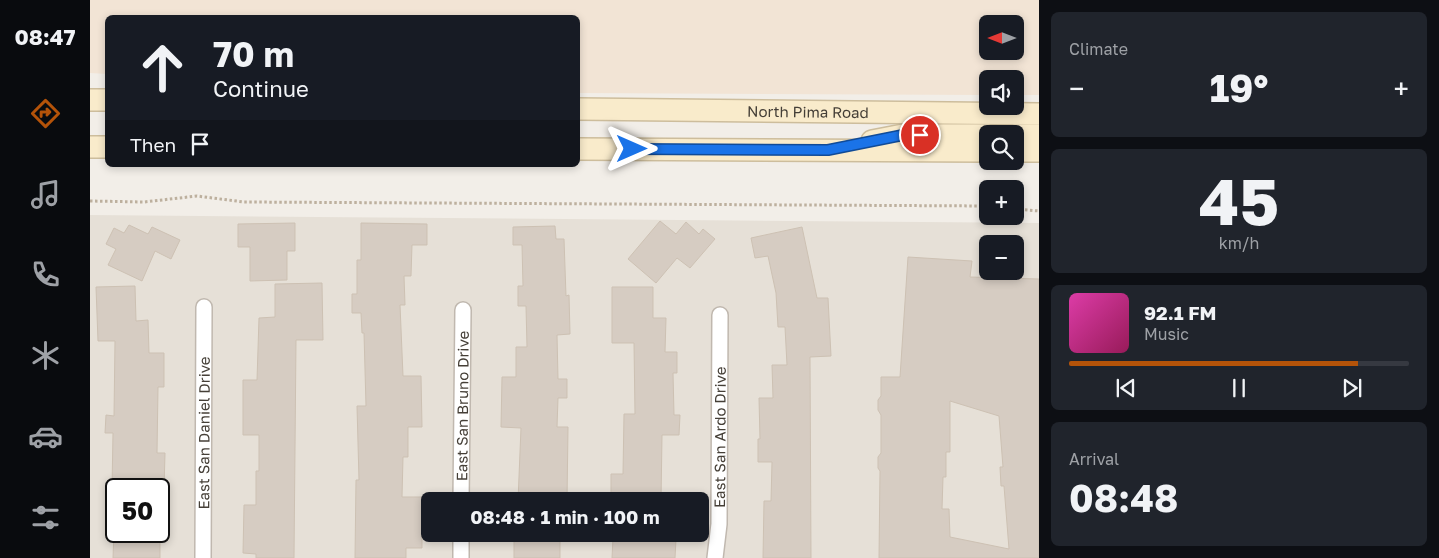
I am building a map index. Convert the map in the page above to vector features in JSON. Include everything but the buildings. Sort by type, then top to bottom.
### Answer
[{"type":"main road","points":[[90,100],[105,100]]},
{"type":"main road","name":"North Pima Road","points":[[580,109],[1039,114]]},
{"type":"main road","points":[[828,150],[903,135],[979,135]]},
{"type":"main road","points":[[1024,135],[1039,135]]},
{"type":"main road","points":[[90,147],[105,147]]},
{"type":"main road","points":[[580,149],[979,151]]},
{"type":"main road","points":[[1024,151],[1039,151]]},
{"type":"street","name":"East San Daniel Drive","points":[[204,307],[204,558]]},
{"type":"street","name":"East San Bruno Drive","points":[[461,492],[462,310]]},
{"type":"street","name":"East San Ardo Drive","points":[[715,558],[719,524],[720,315]]},
{"type":"street","points":[[461,542],[461,558]]},
{"type":"path","points":[[90,201],[144,202],[198,196],[244,202],[979,206]]},
{"type":"path","points":[[1024,209],[1039,211]]},
{"type":"shaded area","points":[[90,0],[1039,0],[1039,95],[1024,95],[1024,70],[979,70],[979,95],[580,93],[580,15],[105,15],[105,74],[90,73]]},
{"type":"shaded area","points":[[90,215],[979,222],[979,225],[1039,223],[1039,558],[90,558]]},
{"type":"route","points":[[632,149],[828,150],[903,135],[920,135]]}]
